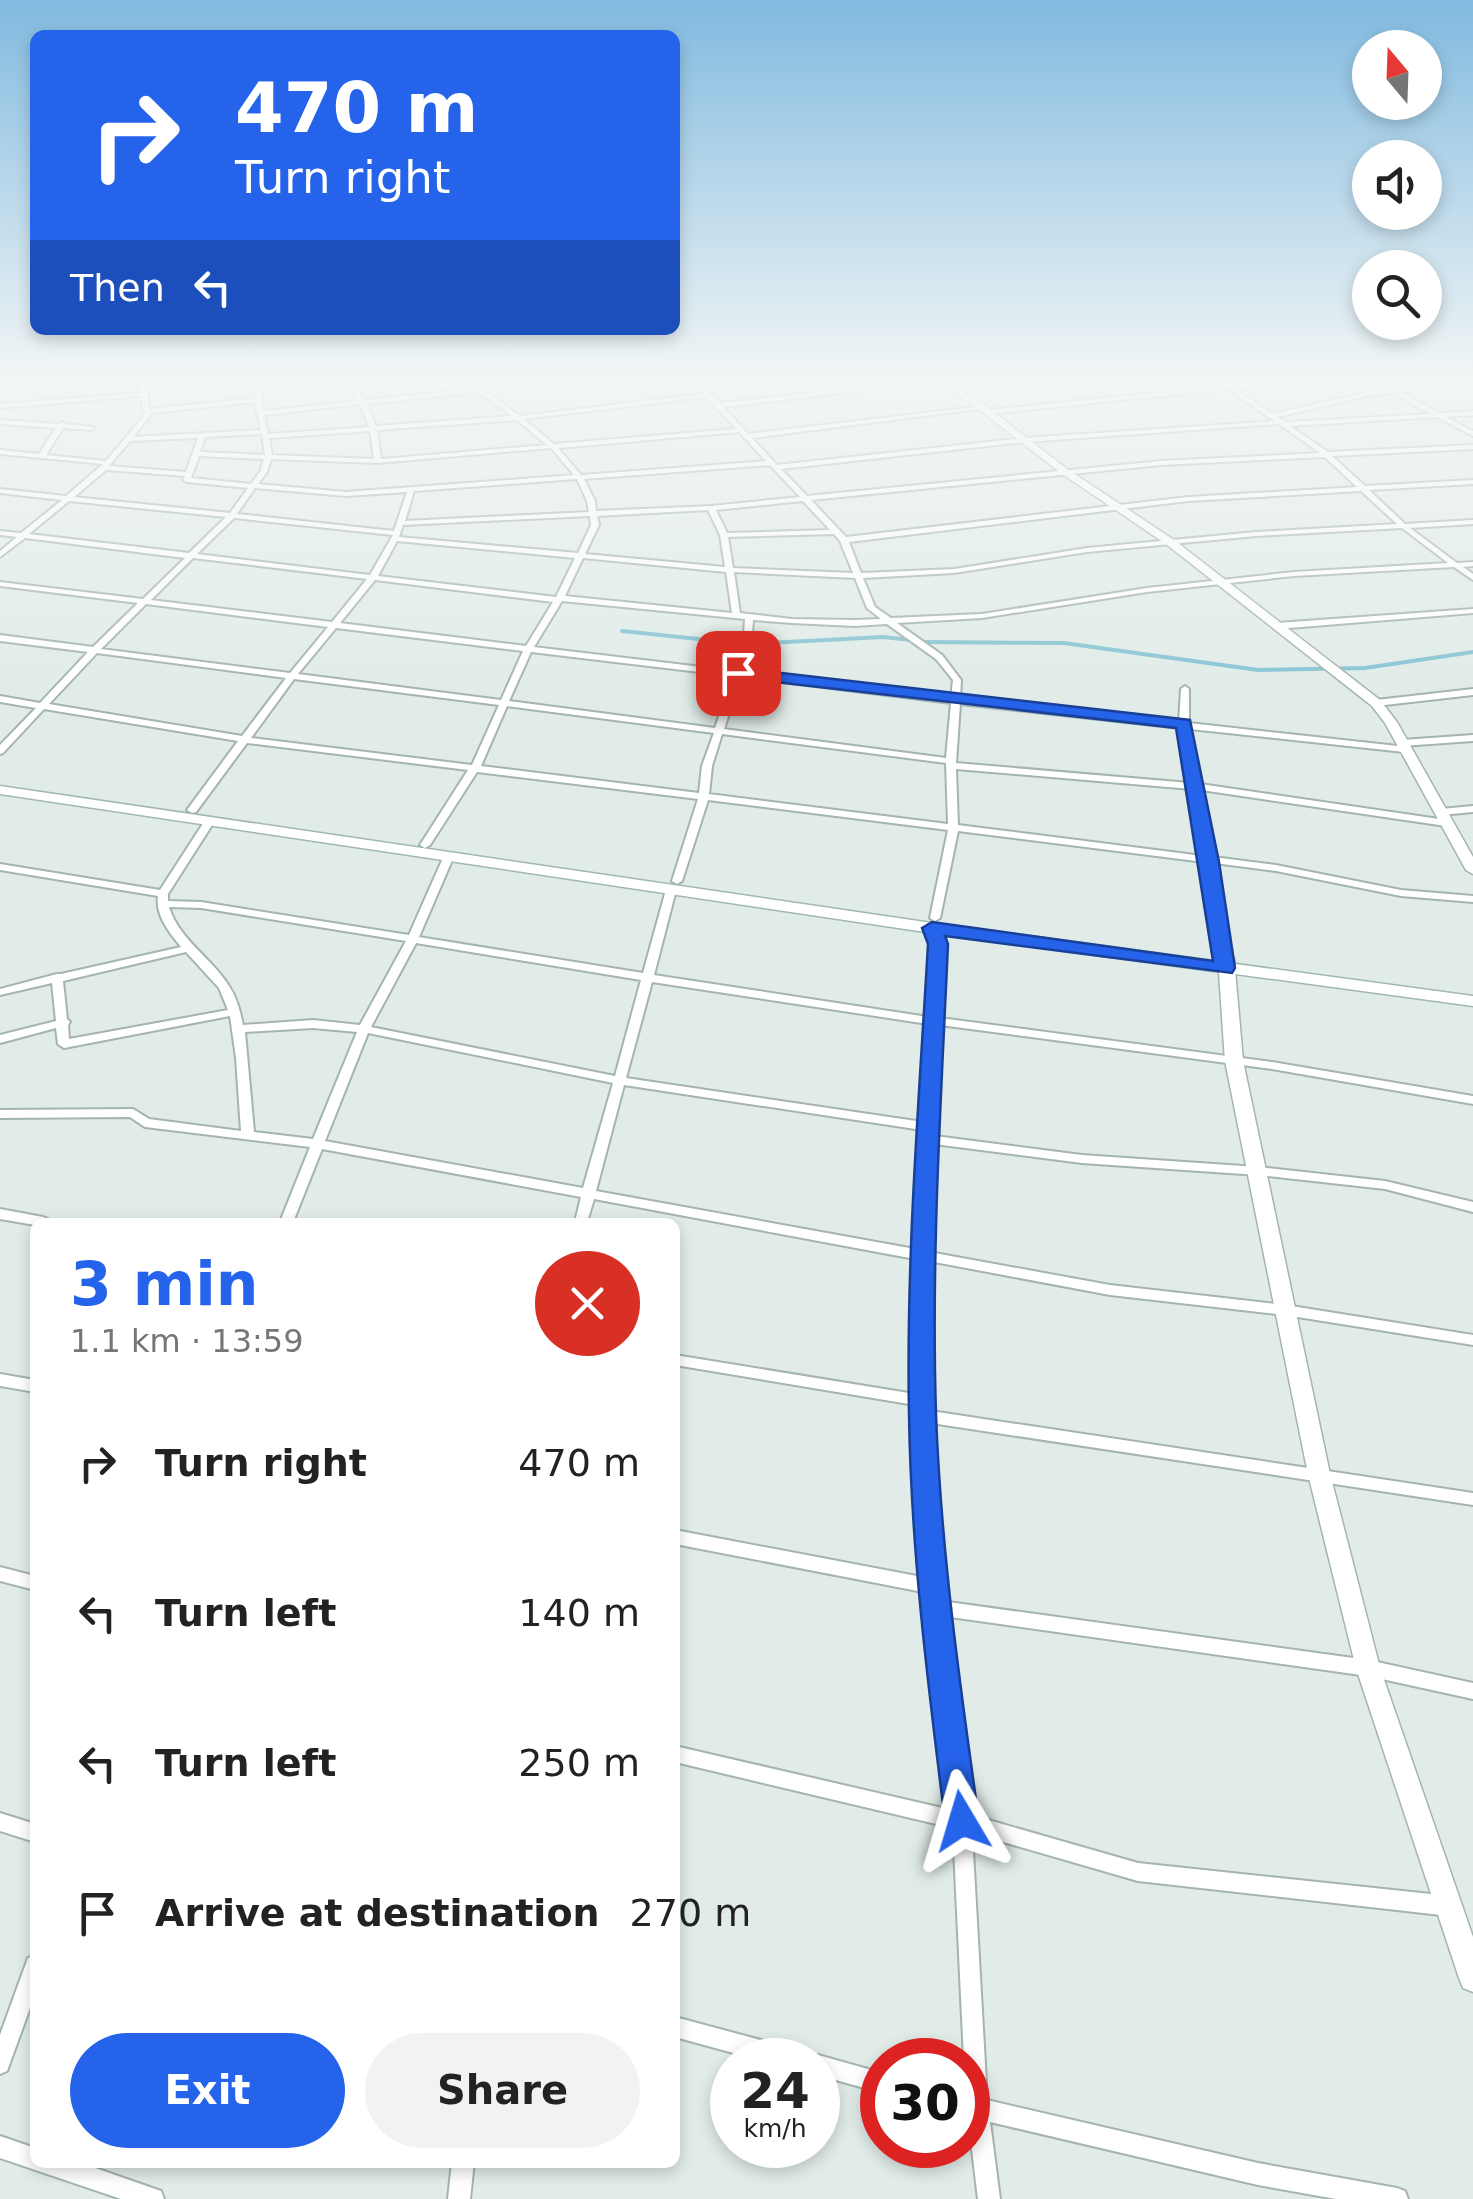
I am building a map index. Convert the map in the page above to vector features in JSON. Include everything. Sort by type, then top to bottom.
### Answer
[{"type":"main road","points":[[1083,483],[1170,542],[1376,703],[1473,870]]},
{"type":"main road","points":[[0,780],[674,885],[1473,1002]]},
{"type":"main road","points":[[0,790],[448,858],[674,885]]},
{"type":"main road","points":[[1225,963],[1473,991]]},
{"type":"main road","points":[[1225,963],[1234,1060],[1319,1474],[1368,1668],[1459,1918],[1473,1978]]},
{"type":"street","points":[[0,555],[85,483]]},
{"type":"street","points":[[216,483],[346,494],[514,483]]},
{"type":"street","points":[[0,751],[95,650],[232,516],[253,483]]},
{"type":"street","points":[[426,845],[476,766],[528,650],[559,600],[595,525],[595,515],[580,483]]},
{"type":"street","points":[[790,483],[844,540],[871,608],[884,621],[940,657],[957,680],[953,830],[934,923],[938,944],[922,1257],[923,1409],[932,1586],[962,1821],[970,2038]]},
{"type":"street","points":[[397,532],[806,500],[961,483]]},
{"type":"street","points":[[1355,483],[1402,525],[1473,578]]},
{"type":"street","points":[[844,540],[1120,506],[1459,483]]},
{"type":"street","points":[[192,810],[290,678],[372,579],[397,532],[411,490]]},
{"type":"street","points":[[0,491],[727,569],[858,576],[954,571],[1170,542],[1473,522]]},
{"type":"street","points":[[710,508],[724,535],[736,613]]},
{"type":"street","points":[[724,535],[836,532]]},
{"type":"street","points":[[0,533],[559,600],[829,623],[982,616],[1294,574],[1473,564]]},
{"type":"street","points":[[0,584],[957,701],[1403,746],[1473,738]]},
{"type":"street","points":[[1277,626],[1473,611]]},
{"type":"street","points":[[582,1218],[674,885],[703,800],[708,766],[746,643],[749,616]]},
{"type":"street","points":[[0,638],[952,763],[1196,786],[1444,818],[1473,808]]},
{"type":"street","points":[[1185,688],[1184,724],[1225,963]]},
{"type":"street","points":[[1376,703],[1473,692]]},
{"type":"street","points":[[0,699],[247,740],[476,766],[703,800],[1276,868],[1401,893],[1473,899]]},
{"type":"street","points":[[209,822],[162,899],[169,922],[226,990],[234,1012],[248,1133]]},
{"type":"street","points":[[288,1218],[364,1029],[448,858]]},
{"type":"street","points":[[0,867],[202,906],[650,979],[934,1021],[1345,1074],[1473,1100]]},
{"type":"street","points":[[0,992],[189,948]]},
{"type":"street","points":[[57,976],[64,1044],[234,1012]]},
{"type":"street","points":[[0,1039],[64,1022]]},
{"type":"street","points":[[236,1029],[314,1024],[364,1029],[622,1081],[1082,1159],[1258,1171],[1384,1185],[1473,1208]]},
{"type":"street","points":[[0,1114],[133,1113],[145,1123],[318,1144],[1110,1290],[1284,1310],[1473,1340]]},
{"type":"street","points":[[0,1214],[30,1220]]},
{"type":"street","points":[[680,1361],[923,1409],[1473,1499]]},
{"type":"street","points":[[0,1380],[30,1385]]},
{"type":"street","points":[[680,1538],[932,1586]]},
{"type":"street","points":[[0,1574],[30,1582]]},
{"type":"street","points":[[934,1607],[1368,1668],[1473,1691]]},
{"type":"street","points":[[680,1755],[962,1821],[1138,1872],[1459,1918]]},
{"type":"street","points":[[0,1822],[30,1832]]},
{"type":"street","points":[[0,2064],[30,1980]]},
{"type":"street","points":[[680,2027],[718,2038]]},
{"type":"street","points":[[990,2111],[1258,2174],[1397,2199]]},
{"type":"street","points":[[0,2147],[30,2157]]},
{"type":"street","points":[[63,2168],[154,2199]]},
{"type":"street","points":[[459,2199],[462,2168]]},
{"type":"street","points":[[983,2168],[989,2199]]},
{"type":"waterway","points":[[622,631],[746,644],[883,637],[911,640]]},
{"type":"waterway","points":[[922,642],[1064,643],[1258,670],[1365,668],[1473,652]]},
{"type":"route","points":[[738,673],[1184,724],[1225,968],[932,928],[938,944],[922,1257],[922,1416],[932,1586],[962,1821]]}]
